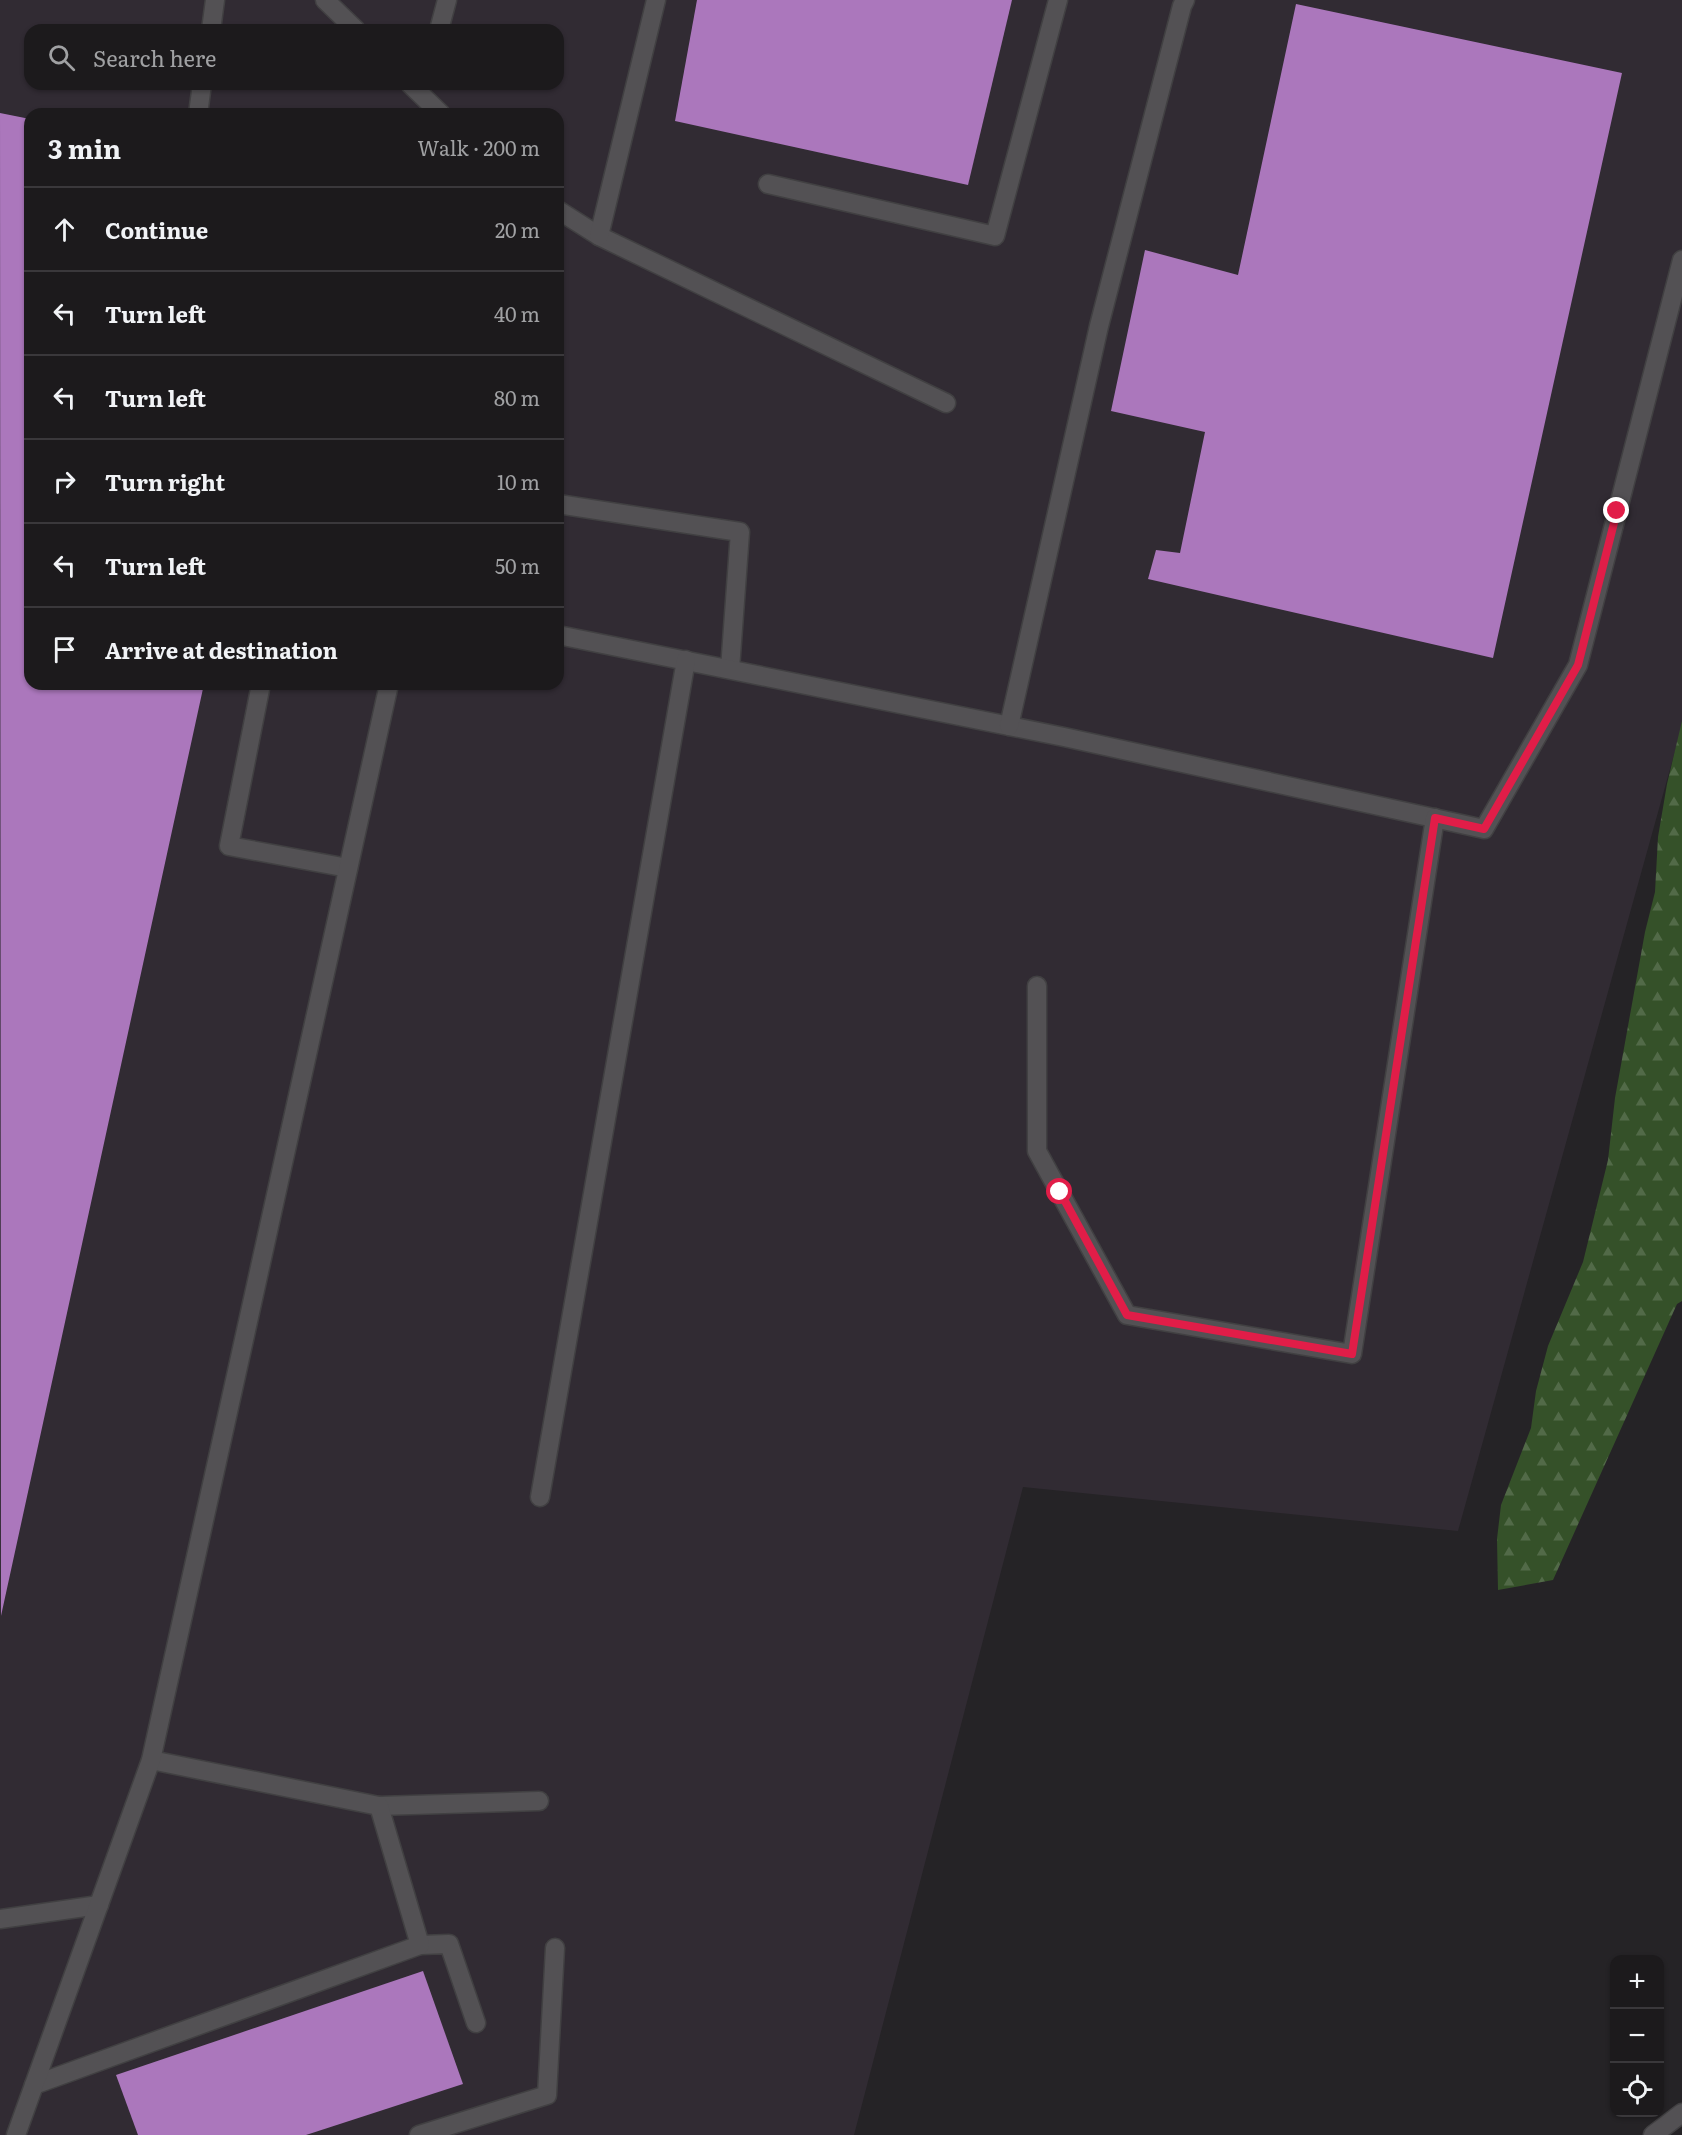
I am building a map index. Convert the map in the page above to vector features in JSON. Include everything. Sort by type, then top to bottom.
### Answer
[{"type":"lane","points":[[212,24],[215,0]]},
{"type":"lane","points":[[325,0],[350,24]]},
{"type":"lane","points":[[441,24],[447,0]]},
{"type":"lane","points":[[599,236],[656,0]]},
{"type":"lane","points":[[768,184],[995,236],[1058,0]]},
{"type":"lane","points":[[1009,726],[1099,326],[1185,0]]},
{"type":"lane","points":[[199,108],[201,90]]},
{"type":"lane","points":[[421,90],[436,108]]},
{"type":"lane","points":[[564,214],[599,236],[946,404]]},
{"type":"lane","points":[[564,636],[1009,726],[1484,829],[1578,665],[1678,292],[1682,260]]},
{"type":"lane","points":[[564,505],[740,532],[729,669]]},
{"type":"lane","points":[[540,1497],[686,660]]},
{"type":"lane","points":[[260,690],[229,846],[348,868]]},
{"type":"lane","points":[[16,2135],[151,1760],[388,690]]},
{"type":"lane","points":[[1037,986],[1037,1151],[1127,1315],[1352,1354],[1435,818]]},
{"type":"lane","points":[[151,1760],[380,1806],[539,1802]]},
{"type":"lane","points":[[380,1806],[420,1945]]},
{"type":"lane","points":[[0,1918],[99,1905]]},
{"type":"lane","points":[[34,2085],[420,1945],[449,1944],[476,2023]]},
{"type":"lane","points":[[419,2135],[548,2095],[555,1948]]},
{"type":"lane","points":[[1653,2135],[1682,2113]]},
{"type":"shaded area","points":[[0,0],[1682,0],[1682,726],[1458,1531],[1023,1487],[854,2135],[0,2135]]},
{"type":"green space","points":[[1682,721],[1682,1301],[1677,1304],[1553,1580],[1498,1590],[1497,1539],[1501,1505],[1531,1428],[1536,1391],[1548,1346],[1583,1262],[1608,1160],[1615,1098],[1645,932],[1655,892],[1658,837],[1667,784]]},
{"type":"building","points":[[697,0],[1012,0],[968,185],[675,121]]},
{"type":"building","points":[[1296,4],[1622,73],[1493,658],[1148,579],[1156,550],[1180,553],[1205,432],[1111,411],[1145,250],[1238,275]]},
{"type":"building","points":[[0,113],[24,118],[24,690],[203,690],[1,1616]]},
{"type":"building","points":[[423,1971],[463,2084],[306,2135],[138,2135],[116,2075]]},
{"type":"route","points":[[1060,1192],[1127,1315],[1352,1354],[1435,818],[1484,829],[1578,665],[1617,511]]}]
